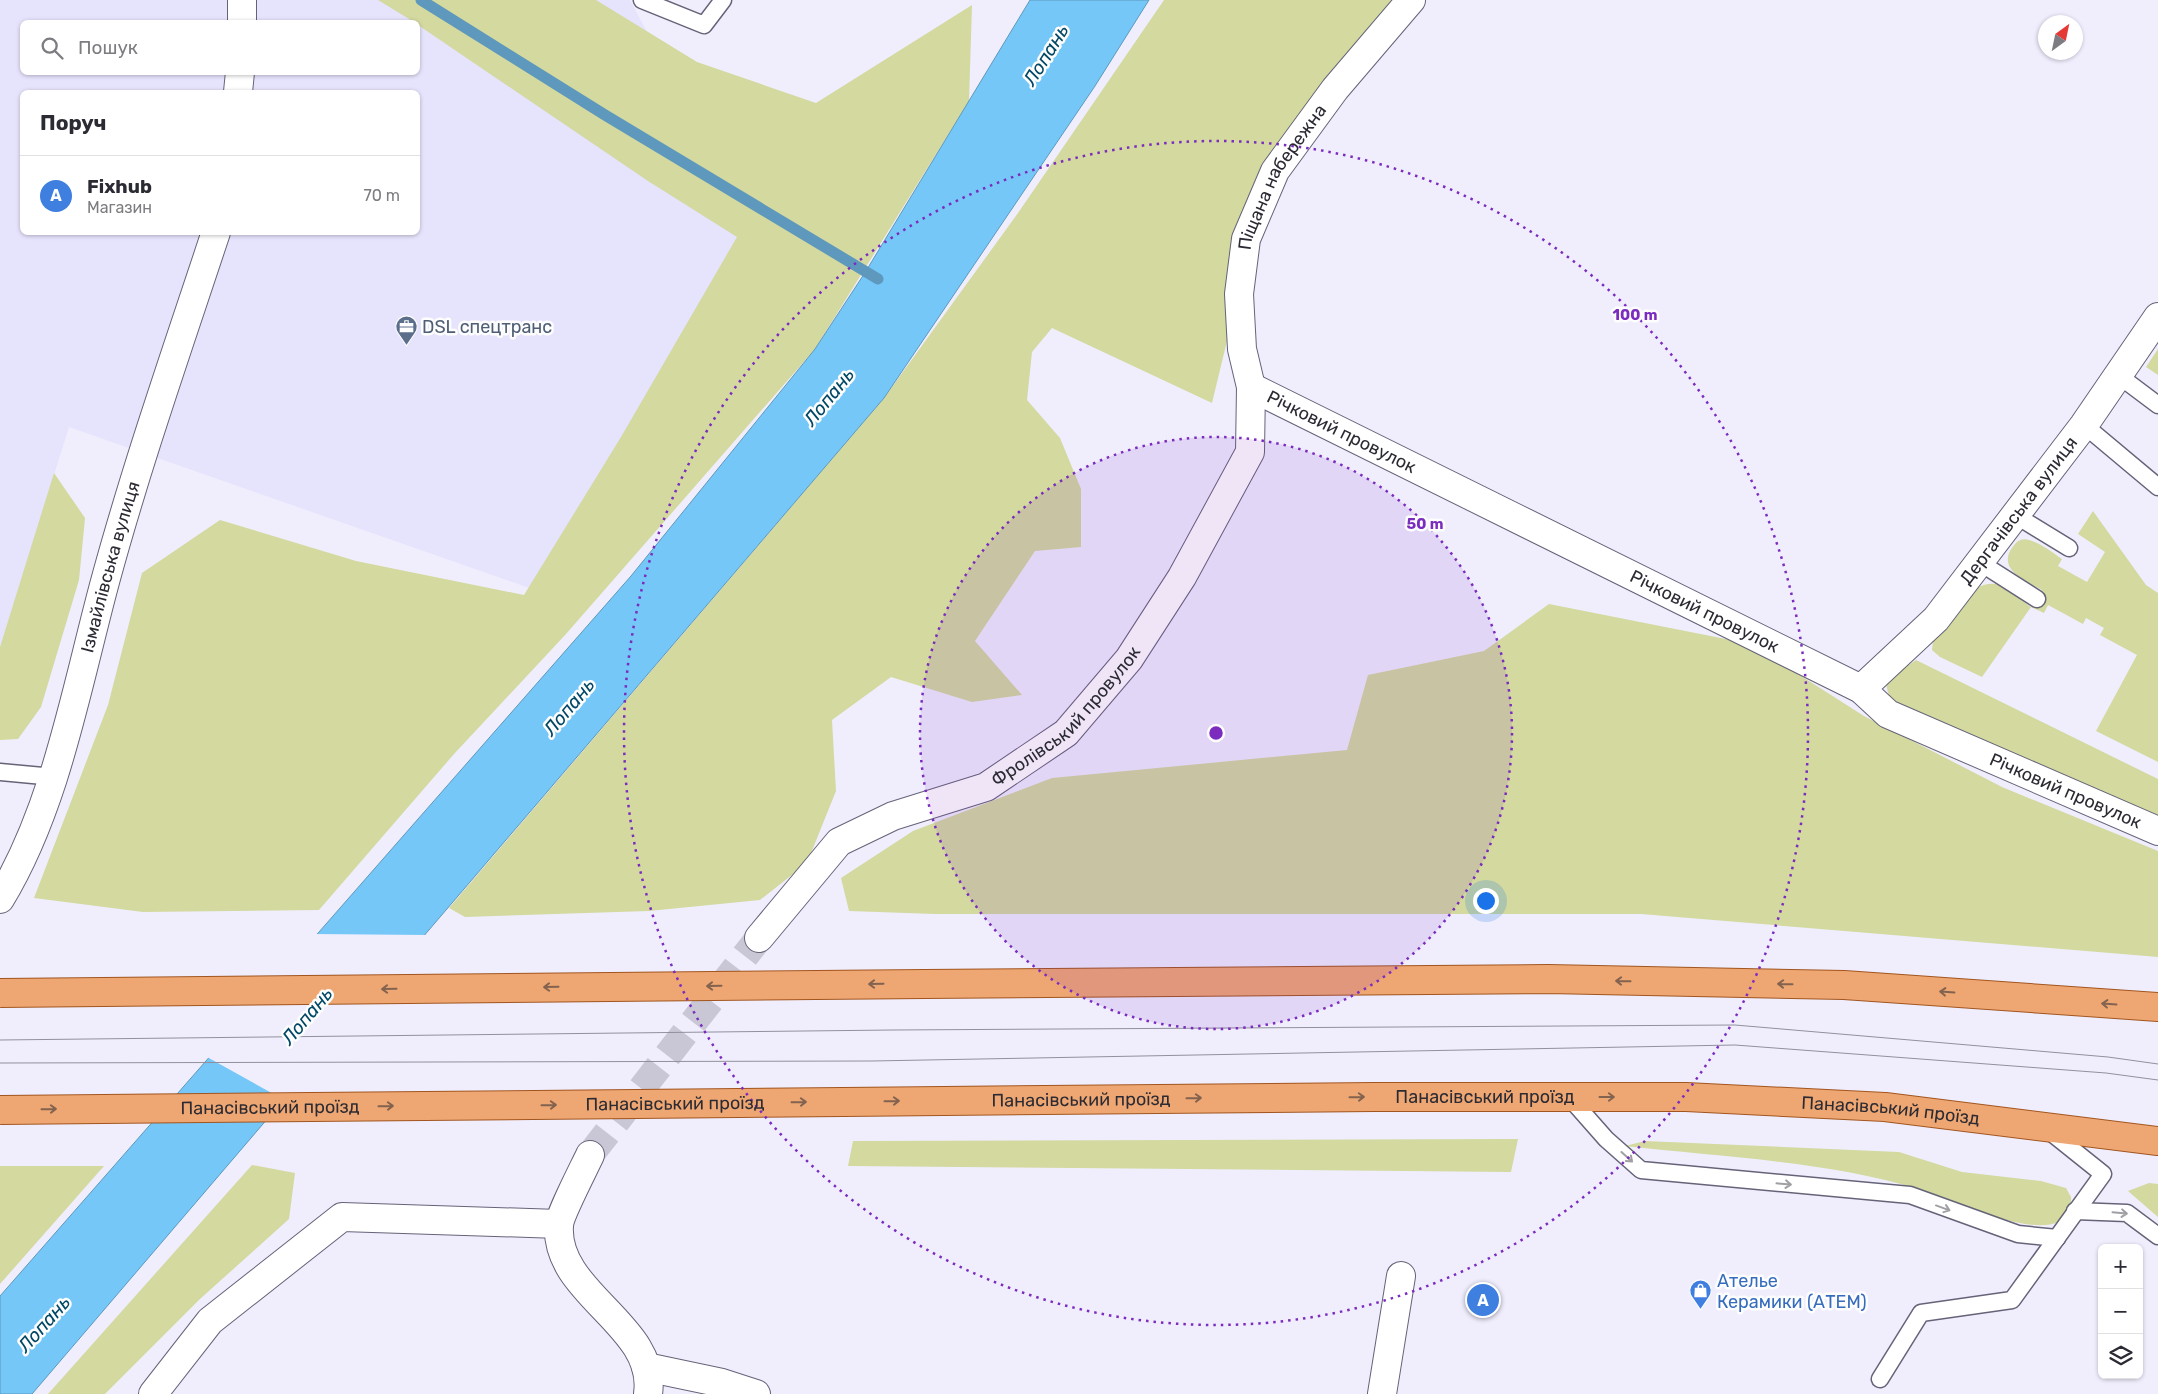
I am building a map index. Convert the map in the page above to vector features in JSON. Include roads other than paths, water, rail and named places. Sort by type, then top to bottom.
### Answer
[{"type":"main road","points":[[0,993],[1558,980],[1844,985],[2158,1007]]},
{"type":"main road","name":"Панасівський проїзд","points":[[0,1110],[1374,1096],[1686,1097],[1885,1107],[2158,1141]]},
{"type":"street","points":[[242,0],[242,20]]},
{"type":"street","name":"Піщана набережна","points":[[1251,387],[1242,350],[1239,294],[1246,239],[1275,171],[1335,89],[1412,0]]},
{"type":"street","points":[[238,90],[240,75]]},
{"type":"street","name":"Ізмайлівська вулиця","points":[[0,900],[14,877],[54,777],[133,480],[215,235]]},
{"type":"street","name":"Дергачівська вулиця","points":[[1861,689],[1936,619],[2084,425],[2158,317]]},
{"type":"street","name":"Річковий провулок","points":[[1251,387],[1861,689],[1888,714],[2158,831]]},
{"type":"street","name":"Фролівський провулок","points":[[759,938],[840,842],[893,816],[986,787],[1066,733],[1129,659],[1182,577],[1250,452],[1251,387]]},
{"type":"street","points":[[590,1155],[559,1224],[563,1250],[574,1275],[624,1329],[637,1347],[646,1367],[648,1394]]},
{"type":"street","points":[[153,1394],[210,1322],[342,1218],[559,1224]]},
{"type":"street","points":[[1382,1394],[1401,1276]]},
{"type":"street","points":[[646,1367],[722,1383],[756,1394]]},
{"type":"lane","points":[[642,0],[704,25],[723,0]]},
{"type":"lane","points":[[2118,375],[2158,405]]},
{"type":"lane","points":[[2084,425],[2158,487]]},
{"type":"lane","points":[[2016,515],[2069,548]]},
{"type":"lane","points":[[1979,562],[2037,599]]},
{"type":"lane","points":[[0,772],[54,777]]},
{"type":"lane","points":[[1568,1097],[1606,1139],[1642,1170],[1910,1195],[2018,1234],[2057,1238]]},
{"type":"lane","points":[[1880,1379],[1921,1314],[2012,1300],[2103,1174],[2043,1126]]},
{"type":"lane","points":[[2075,1211],[2127,1213],[2158,1236]]},
{"type":"water","name":"Лопань","points":[[1030,0],[1149,0],[1095,86],[884,398],[32,1394],[0,1394],[0,1296],[631,576],[815,349],[866,271]]},
{"type":"waterway","points":[[421,0],[605,115],[878,279]]},
{"type":"tunnel","points":[[590,1155],[759,938]]},
{"type":"tram line","points":[[0,1040],[893,1030],[1735,1025],[2108,1057],[2158,1064]]},
{"type":"tram line","points":[[0,1063],[872,1061],[1735,1045],[2106,1073],[2158,1080]]},
{"type":"place","name":"DSL спецтранс","points":[[406,346]]},
{"type":"place","name":"Fixhub","points":[[1483,1300]]},
{"type":"place","name":"Ателье Керамики (АТЕМ)","points":[[1701,1310]]}]
